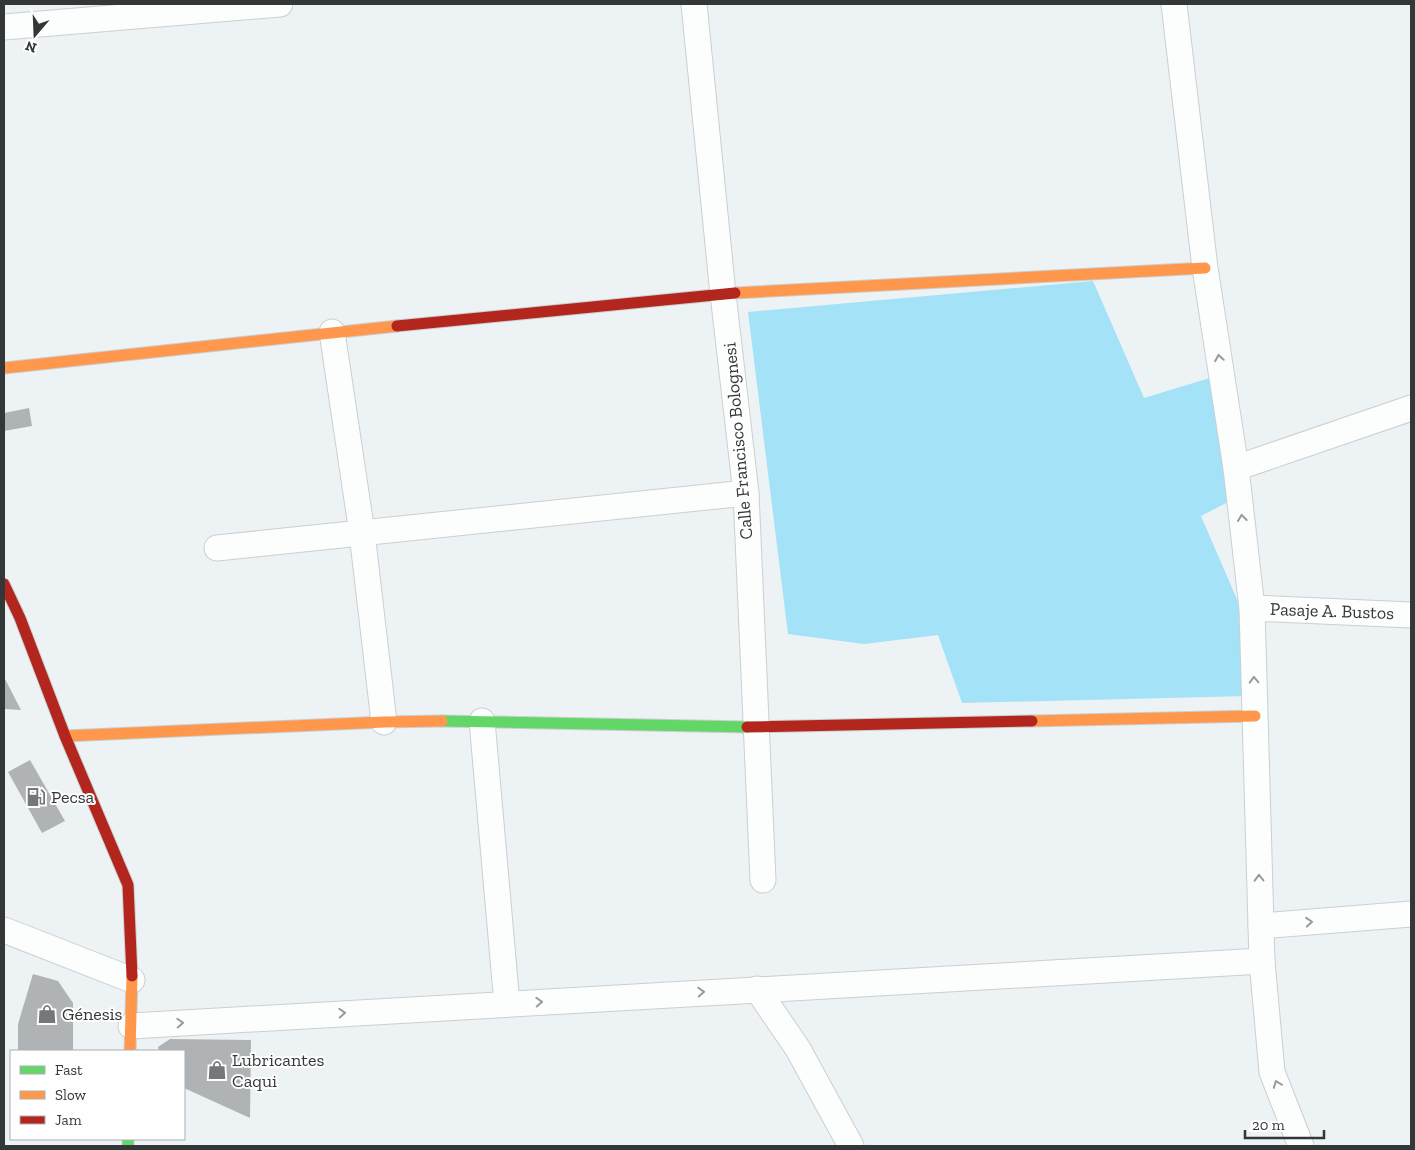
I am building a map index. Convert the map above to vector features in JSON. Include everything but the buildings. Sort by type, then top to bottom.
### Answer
[{"type":"street","points":[[4,27],[280,4]]},
{"type":"street","name":"Calle Francisco Bolognesi","points":[[694,4],[723,294],[746,493],[763,880]]},
{"type":"street","points":[[1174,4],[1205,268],[1236,468],[1252,608],[1262,961],[1272,1072],[1301,1146]]},
{"type":"street","points":[[4,368],[332,332],[723,294],[1205,268]]},
{"type":"street","points":[[332,332],[362,533],[384,722]]},
{"type":"street","points":[[1236,468],[1411,408]]},
{"type":"street","points":[[217,548],[746,493]]},
{"type":"street","points":[[4,584],[11,616],[65,736],[128,885],[132,980],[130,1050]]},
{"type":"street","name":"Pasaje A. Bustos","points":[[1252,608],[1411,615]]},
{"type":"street","points":[[65,736],[384,722],[482,721],[756,727],[1256,716]]},
{"type":"street","points":[[482,721],[507,1004]]},
{"type":"street","points":[[1261,926],[1411,914]]},
{"type":"street","points":[[4,930],[132,980]]},
{"type":"street","points":[[131,1026],[1262,961]]},
{"type":"street","points":[[757,989],[798,1048],[851,1146]]},
{"type":"shaded area","points":[[1093,281],[1144,398],[1213,377],[1230,501],[1201,516],[1242,611],[1247,696],[962,703],[938,635],[864,644],[788,634],[748,312]]},
{"type":"traffic: fast","points":[[442,721],[747,727]]},
{"type":"traffic: fast","points":[[128,1140],[128,1146]]},
{"type":"traffic: slow","points":[[735,293],[1205,268]]},
{"type":"traffic: slow","points":[[4,368],[397,326]]},
{"type":"traffic: slow","points":[[1032,721],[1255,716]]},
{"type":"traffic: slow","points":[[65,736],[442,721]]},
{"type":"traffic: slow","points":[[130,1050],[132,976]]},
{"type":"traffic: jam","points":[[397,326],[735,293]]},
{"type":"traffic: jam","points":[[4,584],[20,618],[65,736],[128,885],[132,976]]},
{"type":"traffic: jam","points":[[747,727],[1032,721]]},
{"type":"place","name":"Pecsa","points":[[36,797]]},
{"type":"place","name":"Génesis","points":[[47,1014]]},
{"type":"place","name":"Lubricantes Caqui","points":[[217,1070]]}]
